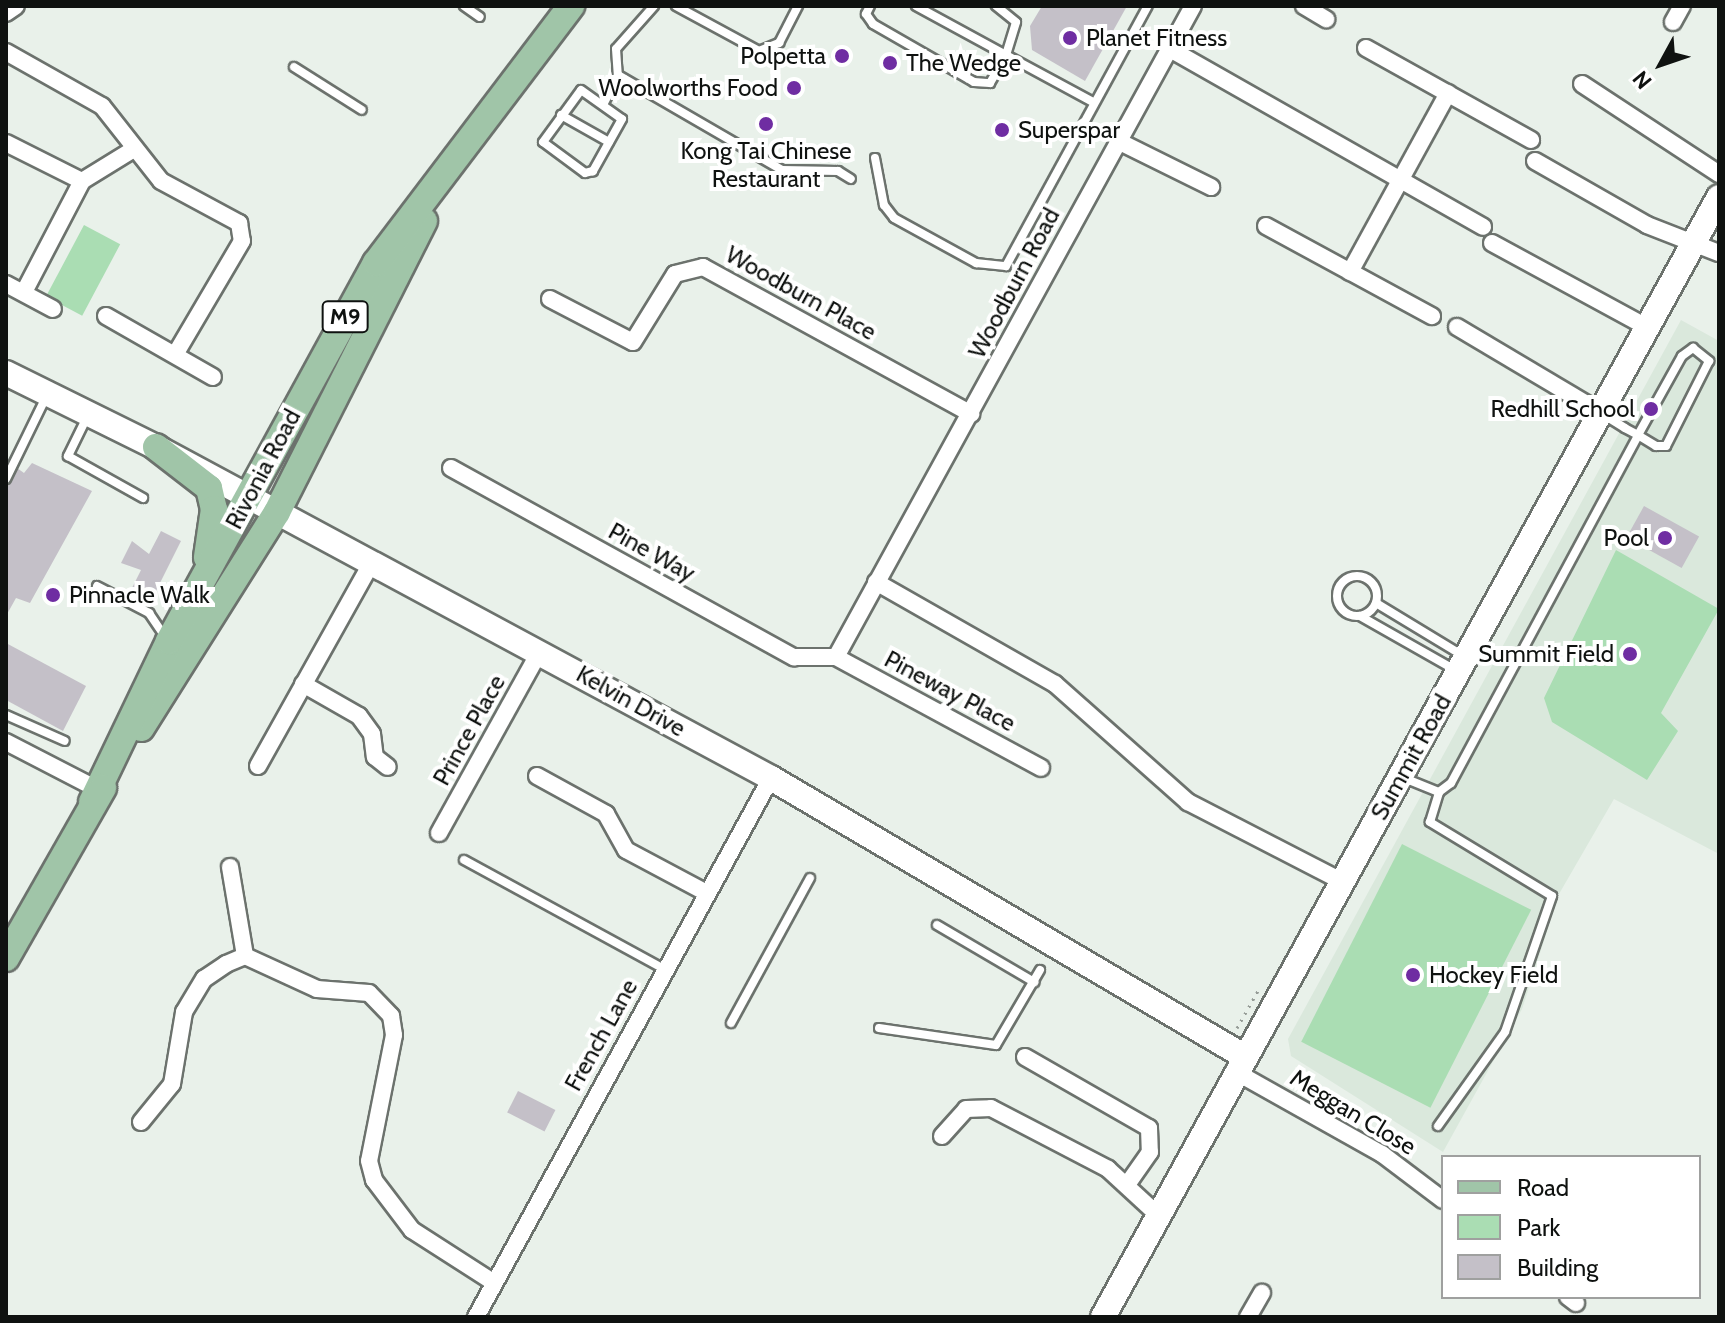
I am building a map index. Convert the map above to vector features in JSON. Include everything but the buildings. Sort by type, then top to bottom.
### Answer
[{"type":"main road","name":"Rivonia Road","points":[[6,958],[96,794],[169,641],[376,263],[571,6]]},
{"type":"main road","name":"Rivonia Road","points":[[96,794],[277,512],[461,151]]},
{"type":"main road","name":"Summit Road","points":[[1103,1317],[1238,1063],[1343,882],[1719,197]]},
{"type":"main road","name":"Kelvin Drive","points":[[6,373],[249,496],[771,778],[1238,1063]]},
{"type":"main road","points":[[156,447],[199,477],[213,497],[213,535],[198,591]]},
{"type":"street","points":[[6,13],[16,6]]},
{"type":"street","name":"Woodburn Road","points":[[836,657],[1193,6]]},
{"type":"street","points":[[1304,6],[1326,19]]},
{"type":"street","points":[[1673,22],[1682,6]]},
{"type":"street","points":[[1366,48],[1531,140]]},
{"type":"street","points":[[1170,49],[1483,227]]},
{"type":"street","points":[[6,52],[102,106],[161,181],[228,215],[243,230],[239,249],[176,353]]},
{"type":"street","points":[[1582,84],[1719,174]]},
{"type":"street","points":[[1350,272],[1448,93]]},
{"type":"street","points":[[1118,141],[1211,187]]},
{"type":"street","points":[[6,143],[82,181]]},
{"type":"street","points":[[24,292],[82,181],[134,149]]},
{"type":"street","points":[[1535,161],[1647,225],[1696,240],[1719,253]]},
{"type":"street","points":[[1266,226],[1432,316]]},
{"type":"street","points":[[1492,243],[1647,327]]},
{"type":"street","name":"Woodburn Place","points":[[550,299],[633,342],[675,274],[703,267],[971,414]]},
{"type":"street","points":[[6,284],[53,309]]},
{"type":"street","points":[[106,316],[176,353],[213,377]]},
{"type":"street","points":[[1457,327],[1600,412]]},
{"type":"street","name":"Pine Way","points":[[451,468],[794,657],[836,657]]},
{"type":"street","points":[[258,766],[372,562]]},
{"type":"street","points":[[876,582],[1055,684],[1188,802],[1343,882]]},
{"type":"street","name":"Prince Place","points":[[439,833],[540,651]]},
{"type":"street","name":"Pineway Place","points":[[836,657],[1041,768]]},
{"type":"street","points":[[303,684],[359,716],[372,734],[375,757],[388,767]]},
{"type":"street","points":[[6,742],[96,794]]},
{"type":"street","points":[[537,776],[606,814],[626,850],[707,893]]},
{"type":"street","name":"French Lane","points":[[476,1317],[771,778]]},
{"type":"street","points":[[230,867],[245,956]]},
{"type":"street","points":[[141,1122],[172,1084],[184,1012],[204,979],[245,956]]},
{"type":"street","points":[[245,956],[317,989],[369,993],[384,1004],[394,1035],[369,1161],[374,1180],[412,1230],[493,1282]]},
{"type":"street","points":[[1025,1057],[1149,1128],[1150,1152],[1128,1184]]},
{"type":"street","name":"Meggan Close","points":[[1238,1063],[1382,1154],[1441,1198]]},
{"type":"street","points":[[942,1136],[966,1109],[991,1108],[1128,1184],[1159,1216]]},
{"type":"street","points":[[1248,1317],[1262,1293]]},
{"type":"lane","points":[[464,6],[480,17]]},
{"type":"lane","points":[[604,103],[618,75],[616,49],[654,6]]},
{"type":"lane","points":[[676,6],[759,51],[777,46],[798,6]]},
{"type":"lane","points":[[870,6],[866,14],[873,24],[974,82],[990,83],[1006,55],[1016,22],[996,6]]},
{"type":"lane","points":[[916,6],[1091,101]]},
{"type":"lane","points":[[875,158],[884,205],[894,218],[976,263],[1001,268],[1014,256],[1091,101],[1148,6]]},
{"type":"lane","points":[[294,67],[362,110]]},
{"type":"lane","points":[[618,75],[790,173],[838,171],[851,179]]},
{"type":"lane","points":[[581,90],[604,103],[622,119],[585,173],[546,151],[543,142],[561,115],[581,90]]},
{"type":"lane","points":[[561,115],[609,142]]},
{"type":"lane","points":[[1438,1126],[1505,1032],[1552,896],[1430,822],[1439,792],[1451,783],[1638,435],[1687,349],[1701,352],[1709,361],[1707,375],[1669,443],[1656,446],[1638,435],[1600,412]]},
{"type":"lane","points":[[6,479],[47,394]]},
{"type":"lane","points":[[89,415],[68,456],[143,498]]},
{"type":"lane","points":[[1353,576],[1366,578],[1376,603],[1462,665],[1338,603],[1341,583],[1353,576]]},
{"type":"lane","points":[[97,586],[149,613],[169,641]]},
{"type":"lane","points":[[1360,616],[1376,603]]},
{"type":"lane","points":[[6,715],[65,741]]},
{"type":"lane","points":[[1400,777],[1439,792]]},
{"type":"lane","points":[[464,860],[664,969]]},
{"type":"lane","points":[[731,1023],[810,878]]},
{"type":"lane","points":[[937,925],[1034,982]]},
{"type":"lane","points":[[879,1028],[996,1045],[1040,970]]},
{"type":"shaded area","points":[[1681,320],[1719,341],[1719,854],[1614,799],[1559,894],[1522,1009],[1443,1152],[1291,1056],[1288,1039]]},
{"type":"green space","points":[[84,225],[120,244],[82,316],[46,297]]},
{"type":"green space","name":"Summit Field","points":[[1616,550],[1719,609],[1661,713],[1678,731],[1647,780],[1552,722],[1544,698]]},
{"type":"green space","name":"Hockey Field","points":[[1402,844],[1531,910],[1430,1108],[1301,1042]]},
{"type":"place","name":"Planet Fitness","points":[[1070,38]]},
{"type":"place","name":"Polpetta","points":[[842,56]]},
{"type":"place","name":"The Wedge","points":[[890,63]]},
{"type":"place","name":"Woolworths Food","points":[[794,88]]},
{"type":"place","name":"Kong Tai Chinese Restaurant","points":[[766,124]]},
{"type":"place","name":"Superspar","points":[[1002,130]]},
{"type":"place","name":"Redhill School","points":[[1651,409]]},
{"type":"place","name":"Pool","points":[[1665,538]]},
{"type":"place","name":"Pinnacle Walk","points":[[53,595]]},
{"type":"place","name":"Summit Field","points":[[1630,654]]},
{"type":"place","name":"Hockey Field","points":[[1413,975]]}]
